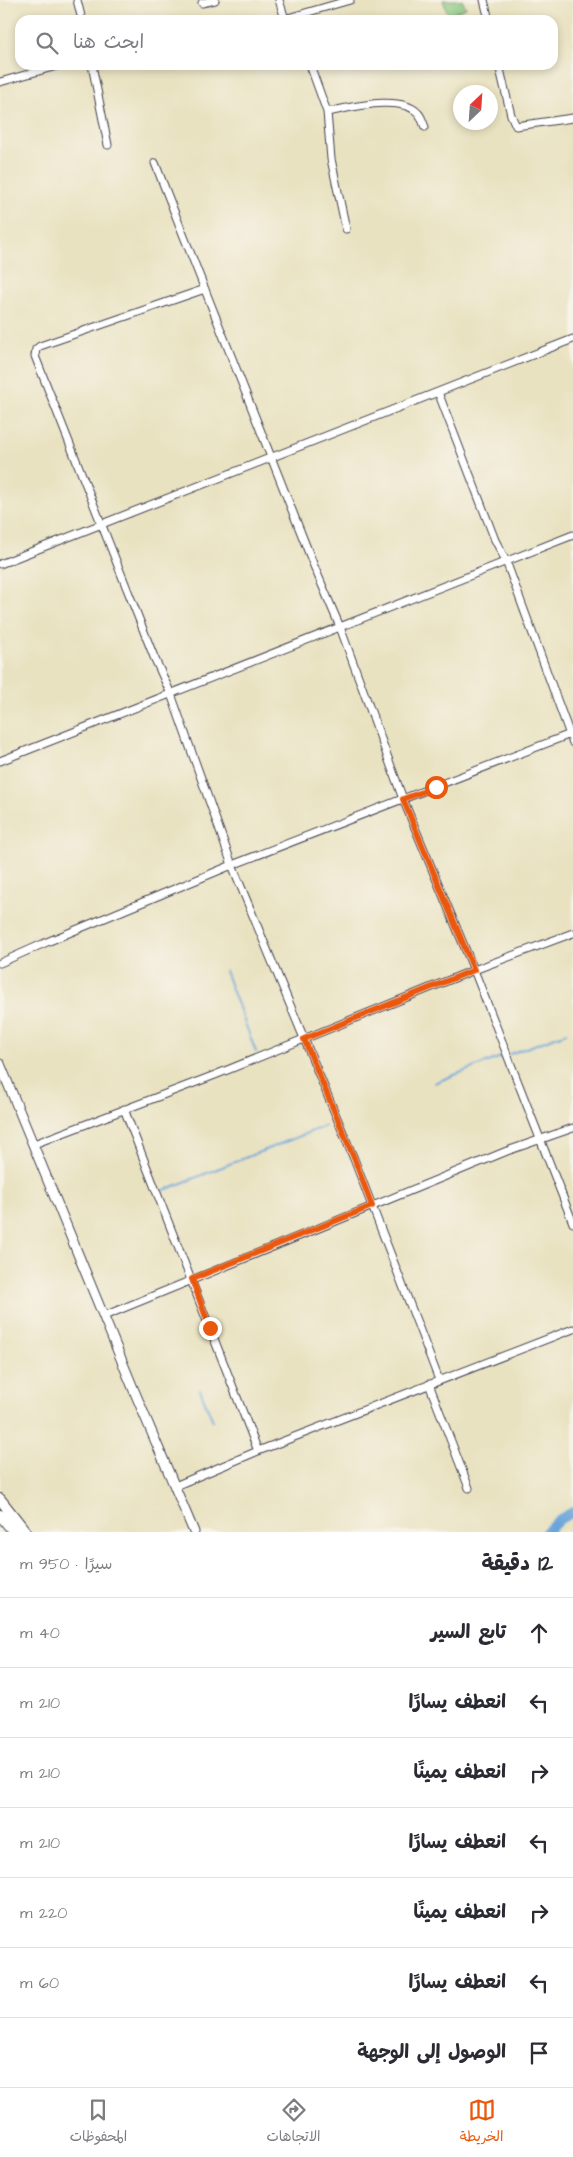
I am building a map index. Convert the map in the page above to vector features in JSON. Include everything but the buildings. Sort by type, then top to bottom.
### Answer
[{"type":"highway","points":[[0,1499],[26,1532]]},
{"type":"highway","points":[[0,1515],[14,1532]]},
{"type":"main road","points":[[0,1064],[194,1532]]},
{"type":"street","points":[[76,0],[80,15]]},
{"type":"street","points":[[202,3],[215,0]]},
{"type":"street","points":[[279,0],[282,15]]},
{"type":"street","points":[[306,15],[350,0]]},
{"type":"street","points":[[484,0],[488,15]]},
{"type":"street","points":[[0,82],[42,70]]},
{"type":"street","points":[[93,70],[108,145]]},
{"type":"street","points":[[312,70],[327,112],[331,158],[346,229]]},
{"type":"street","points":[[500,70],[511,115],[516,126],[573,118]]},
{"type":"street","points":[[327,112],[396,103],[408,106],[417,112],[425,128]]},
{"type":"street","points":[[155,163],[340,627],[403,799],[542,1139],[573,1223]]},
{"type":"street","points":[[206,289],[36,349],[35,356],[171,694],[232,864],[354,1158],[439,1380]]},
{"type":"street","points":[[0,564],[573,339]]},
{"type":"street","points":[[438,392],[495,540],[506,561],[573,743]]},
{"type":"street","points":[[0,761],[573,535]]},
{"type":"street","points":[[0,963],[232,864],[571,734]]},
{"type":"street","points":[[34,1144],[304,1039],[474,970],[573,933]]},
{"type":"street","points":[[124,1109],[258,1452]]},
{"type":"street","points":[[104,1316],[507,1151],[573,1128]]},
{"type":"street","points":[[175,1486],[439,1380],[573,1329]]},
{"type":"street","points":[[430,1384],[469,1488]]},
{"type":"green space","points":[[443,0],[462,0],[466,8],[448,15]]},
{"type":"waterway","points":[[225,971],[256,1052]]},
{"type":"waterway","points":[[510,1054],[566,1033]]},
{"type":"waterway","points":[[434,1083],[501,1057]]},
{"type":"waterway","points":[[162,1191],[325,1126]]},
{"type":"waterway","points":[[200,1390],[213,1421]]},
{"type":"waterway","points":[[546,1532],[560,1519],[573,1512]]},
{"type":"route","points":[[210,1328],[192,1279],[372,1206],[304,1039],[474,970],[403,799],[436,787]]}]
